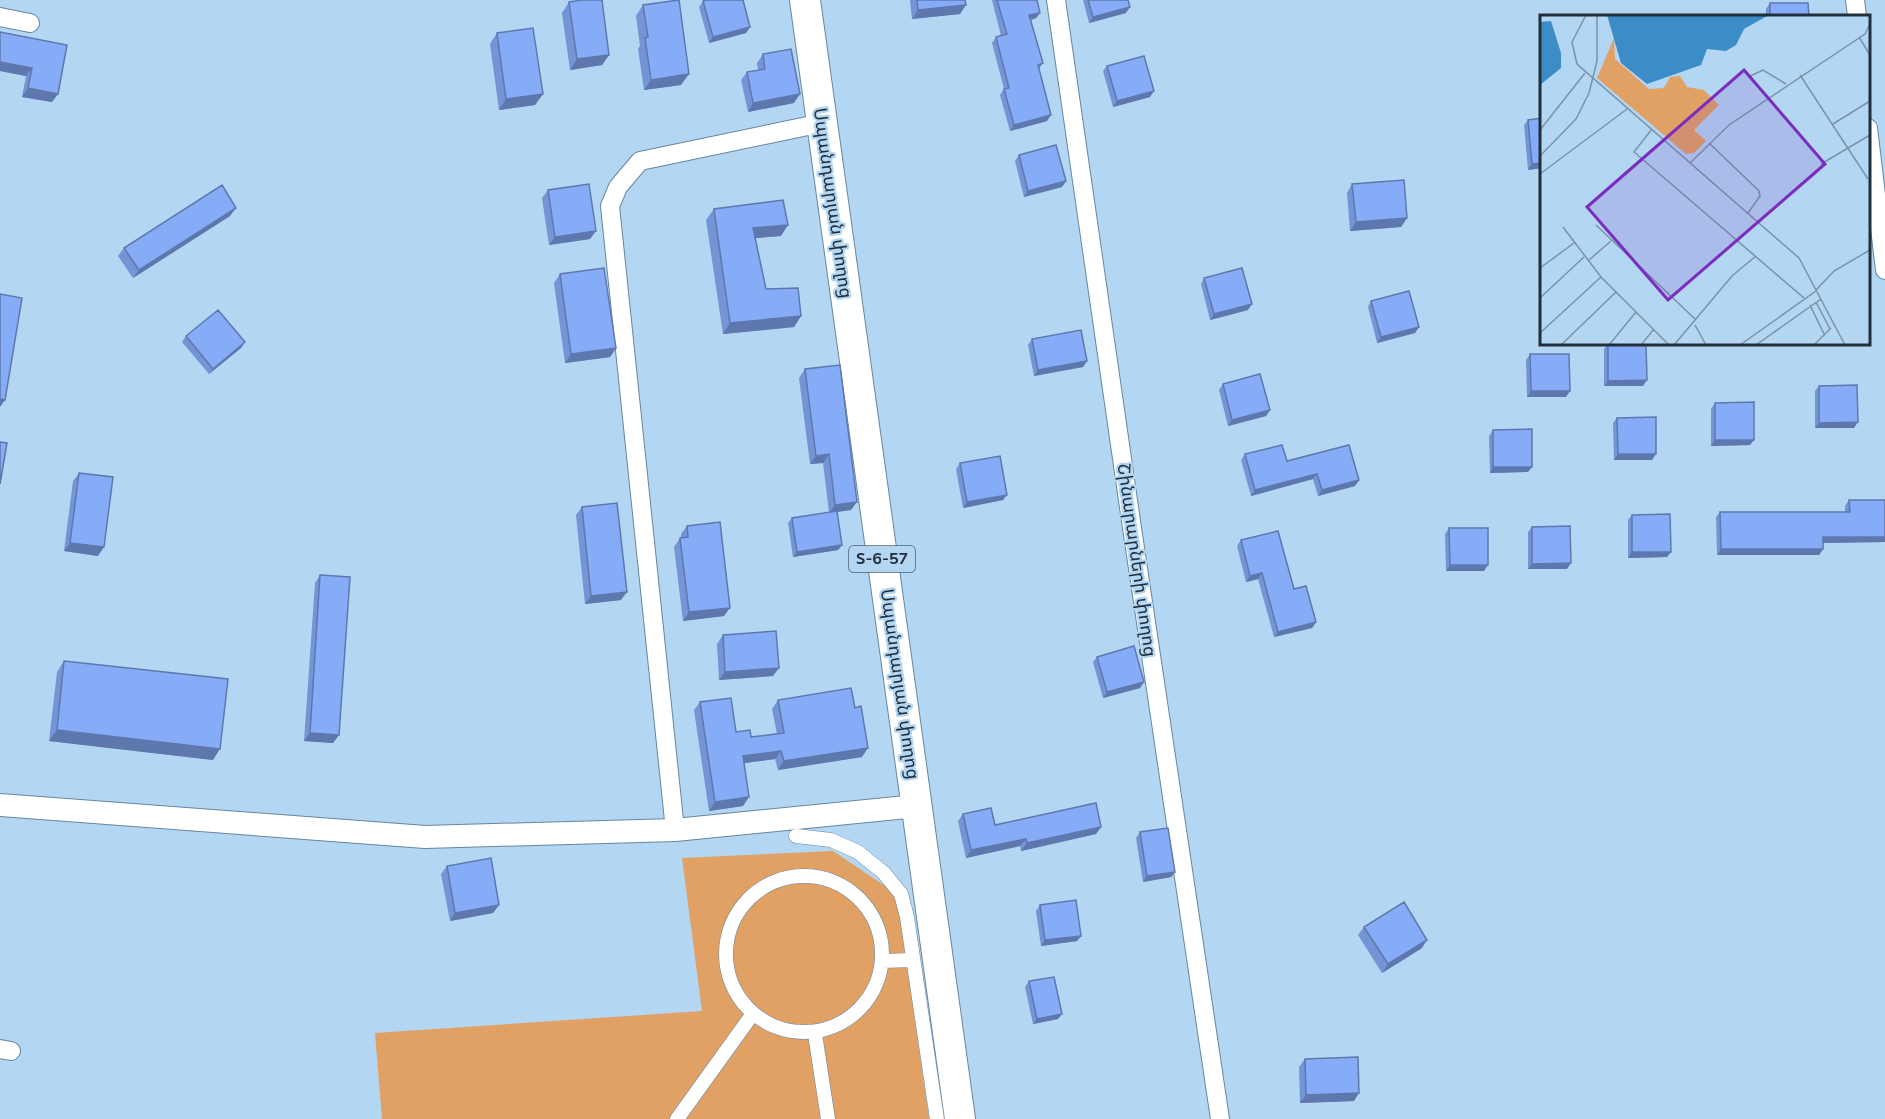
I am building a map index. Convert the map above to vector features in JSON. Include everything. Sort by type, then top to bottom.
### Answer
[{"type":"main road","name":"Սպանդարյան փողոց","points":[[805,0],[960,1119]]},
{"type":"street","name":"Շինարարների փողոց","points":[[1056,0],[1220,1119]]},
{"type":"street","points":[[1855,0],[1857,15]]},
{"type":"street","points":[[0,17],[30,23]]},
{"type":"street","points":[[675,830],[610,206],[618,187],[640,161],[822,123]]},
{"type":"street","points":[[1870,137],[1885,270]]},
{"type":"street","points":[[0,805],[425,837],[675,830],[917,806]]},
{"type":"street","points":[[796,836],[831,840],[858,852],[884,873],[901,894],[914,960],[937,1119]]},
{"type":"street","points":[[802,873],[848,886],[878,924],[882,961],[882,972],[859,1013],[815,1034],[782,1031],[752,1015],[726,975],[728,927],[756,889],[802,873]]},
{"type":"street","points":[[882,961],[914,960]]},
{"type":"street","points":[[677,1119],[752,1015]]},
{"type":"street","points":[[815,1034],[828,1119]]},
{"type":"shaded area","points":[[833,851],[897,894],[929,1119],[382,1119],[375,1033],[702,1011],[682,858]]},
{"type":"building","points":[[602,0],[609,55],[577,59],[569,2]]},
{"type":"building","points":[[679,0],[689,74],[651,80],[643,5]]},
{"type":"building","points":[[743,0],[750,27],[713,37],[703,1]]},
{"type":"building","points":[[917,0],[965,0],[966,5],[918,10]]},
{"type":"building","points":[[997,0],[1037,0],[1040,13],[1029,15],[1043,63],[1038,65],[1051,115],[1014,125],[1004,89],[1009,88],[996,37],[1007,34]]},
{"type":"building","points":[[1088,0],[1128,0],[1130,7],[1093,17]]},
{"type":"building","points":[[1770,3],[1808,3],[1809,15],[1770,15]]},
{"type":"building","points":[[533,28],[543,94],[506,99],[497,33]]},
{"type":"building","points":[[0,32],[67,45],[58,94],[28,88],[32,68],[0,62]]},
{"type":"building","points":[[791,49],[800,94],[753,103],[747,72],[765,69],[763,54]]},
{"type":"building","points":[[1144,56],[1154,91],[1117,101],[1107,66]]},
{"type":"building","points":[[1540,118],[1540,163],[1532,164],[1528,120]]},
{"type":"building","points":[[1056,145],[1066,181],[1028,191],[1019,155]]},
{"type":"building","points":[[1404,180],[1407,218],[1356,222],[1352,184]]},
{"type":"building","points":[[589,184],[596,231],[555,237],[548,190]]},
{"type":"building","points":[[222,185],[236,208],[139,270],[124,248]]},
{"type":"building","points":[[783,200],[788,225],[753,228],[766,289],[798,288],[801,316],[730,323],[714,209]]},
{"type":"building","points":[[604,268],[616,348],[571,354],[560,274]]},
{"type":"building","points":[[1242,268],[1252,304],[1214,314],[1204,278]]},
{"type":"building","points":[[1409,291],[1419,327],[1381,337],[1371,301]]},
{"type":"building","points":[[0,294],[22,298],[5,400],[0,399]]},
{"type":"building","points":[[218,310],[245,342],[213,369],[186,336]]},
{"type":"building","points":[[1081,330],[1087,361],[1038,370],[1032,339]]},
{"type":"building","points":[[1608,345],[1646,345],[1647,380],[1608,381]]},
{"type":"building","points":[[1530,354],[1569,354],[1570,391],[1531,391]]},
{"type":"building","points":[[840,365],[857,502],[835,505],[829,454],[816,456],[805,369]]},
{"type":"building","points":[[1260,374],[1270,410],[1232,420],[1223,384]]},
{"type":"building","points":[[1857,385],[1858,422],[1819,423],[1819,386]]},
{"type":"building","points":[[1754,402],[1754,440],[1715,440],[1715,403]]},
{"type":"building","points":[[1656,417],[1656,454],[1618,454],[1617,418]]},
{"type":"building","points":[[1532,429],[1532,467],[1493,467],[1493,430]]},
{"type":"building","points":[[0,442],[7,443],[0,484]]},
{"type":"building","points":[[1282,445],[1287,461],[1349,445],[1359,480],[1322,490],[1317,474],[1255,490],[1245,454]]},
{"type":"building","points":[[1000,456],[1007,495],[967,502],[960,463]]},
{"type":"building","points":[[79,473],[113,477],[104,547],[70,543]]},
{"type":"building","points":[[1849,500],[1885,500],[1885,537],[1823,537],[1823,549],[1721,549],[1720,512],[1850,512]]},
{"type":"building","points":[[617,503],[627,592],[591,596],[582,507]]},
{"type":"building","points":[[837,511],[842,545],[797,552],[792,518]]},
{"type":"building","points":[[1670,514],[1671,552],[1632,552],[1632,515]]},
{"type":"building","points":[[720,522],[730,608],[689,612],[680,538],[688,537],[687,526]]},
{"type":"building","points":[[1570,526],[1571,563],[1532,564],[1532,527]]},
{"type":"building","points":[[1449,528],[1488,528],[1488,565],[1450,565]]},
{"type":"building","points":[[1278,531],[1294,589],[1306,586],[1316,622],[1278,632],[1262,573],[1250,576],[1241,540]]},
{"type":"building","points":[[320,575],[350,577],[339,735],[310,733]]},
{"type":"building","points":[[776,631],[779,668],[725,672],[723,635]]},
{"type":"building","points":[[1134,646],[1144,682],[1107,692],[1097,657]]},
{"type":"building","points":[[64,661],[228,679],[220,749],[57,730]]},
{"type":"building","points":[[851,688],[855,708],[861,706],[868,748],[784,761],[781,751],[743,756],[749,797],[715,802],[700,702],[731,698],[736,732],[750,730],[751,737],[784,733],[778,700]]},
{"type":"building","points":[[1096,803],[1101,827],[1027,843],[1026,839],[971,850],[963,814],[991,808],[995,825]]},
{"type":"building","points":[[1168,828],[1175,872],[1147,876],[1140,832]]},
{"type":"building","points":[[491,858],[499,905],[455,913],[447,866]]},
{"type":"building","points":[[1076,900],[1081,936],[1045,940],[1040,905]]},
{"type":"building","points":[[1404,902],[1427,940],[1388,964],[1364,927]]},
{"type":"building","points":[[1054,977],[1062,1014],[1037,1019],[1029,981]]},
{"type":"building","points":[[1358,1057],[1359,1093],[1306,1095],[1305,1059]]}]
